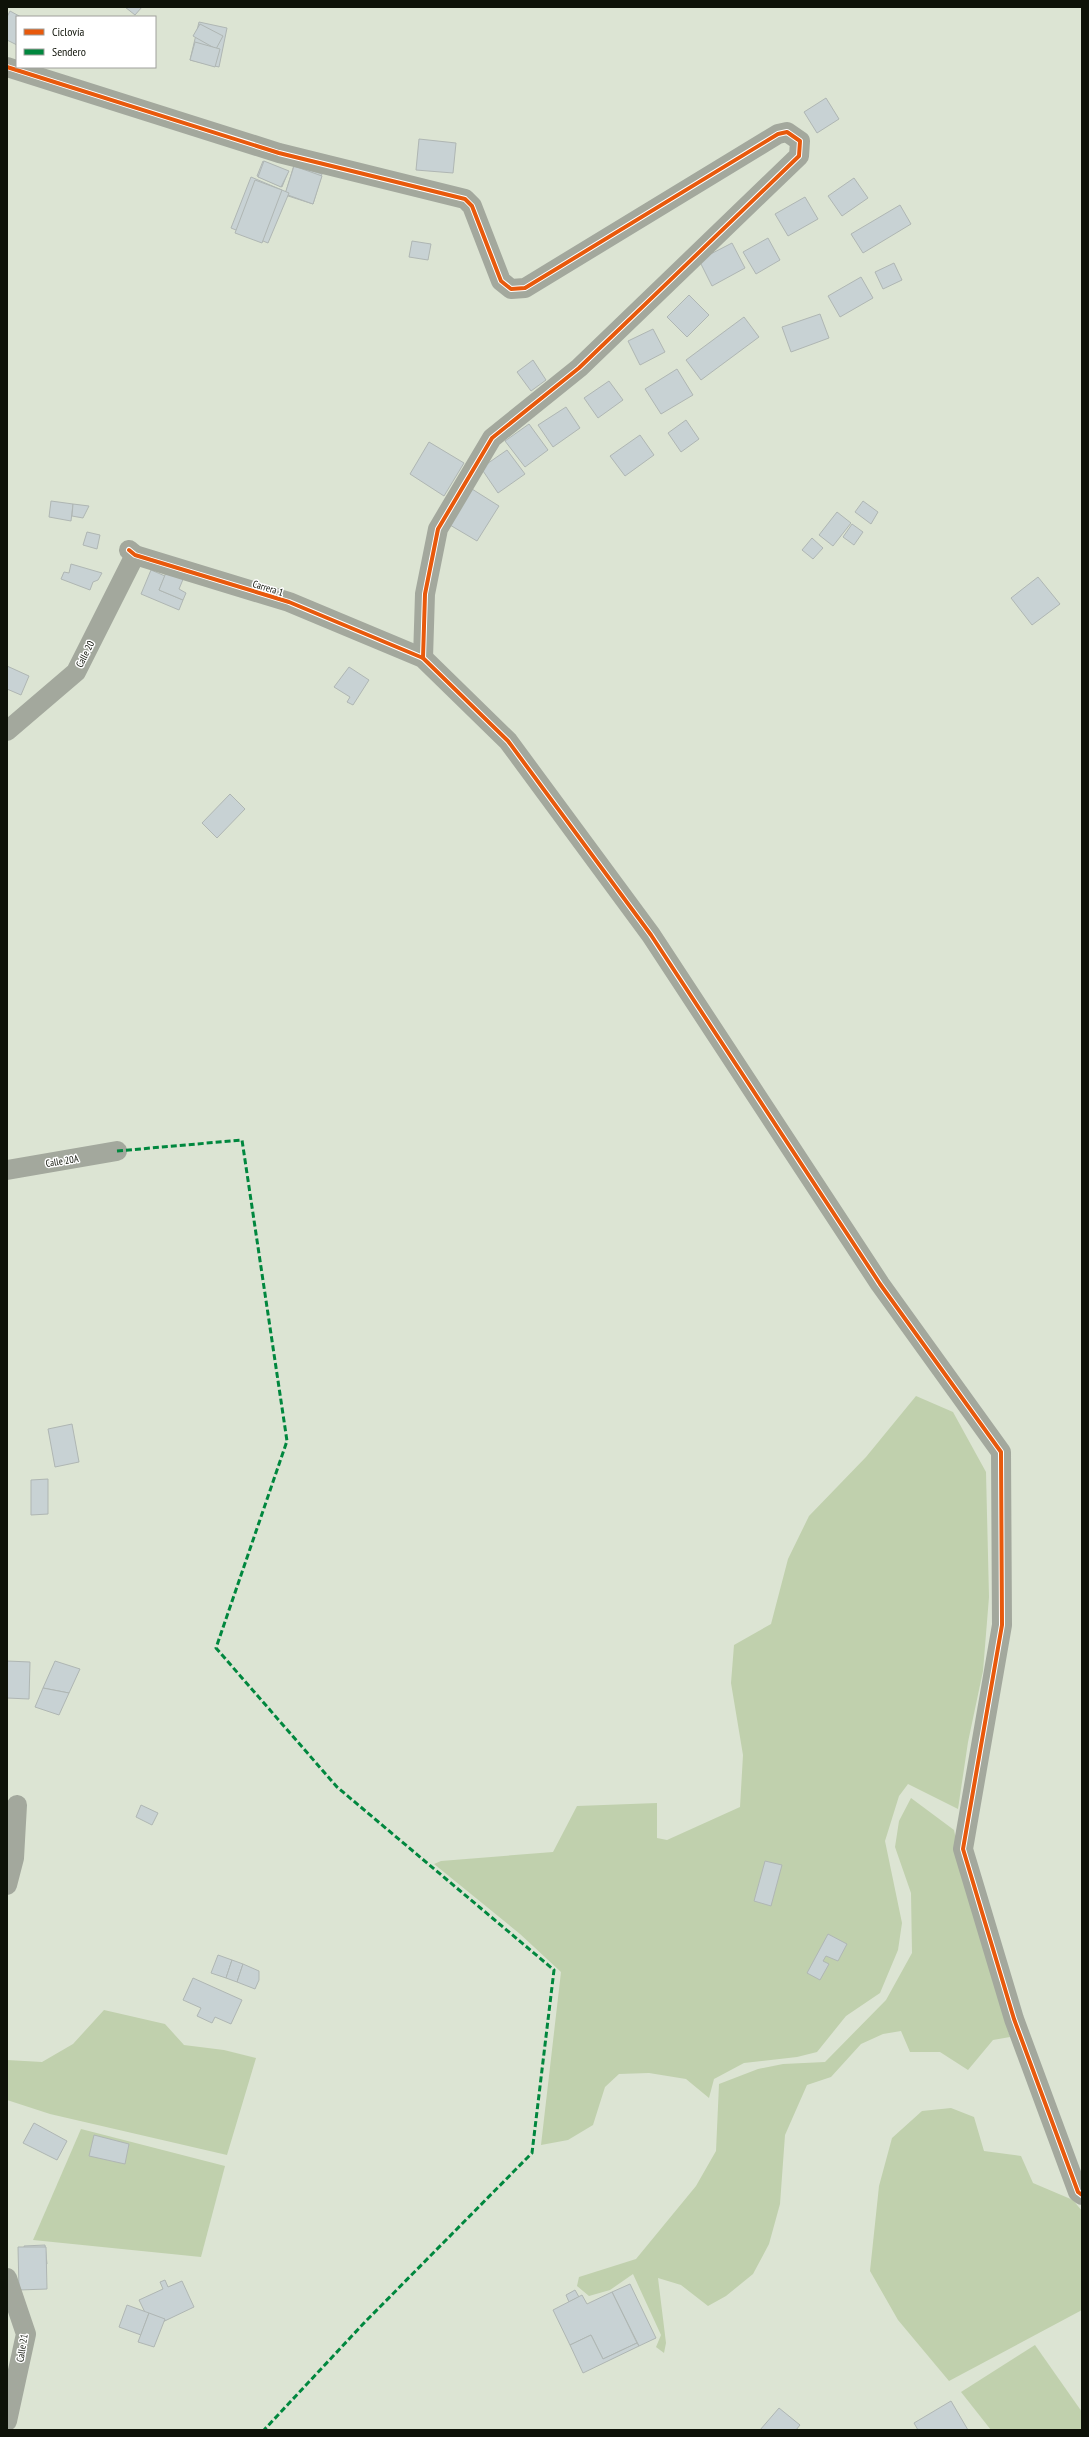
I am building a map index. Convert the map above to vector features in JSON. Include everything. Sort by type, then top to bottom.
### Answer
[{"type":"street","points":[[7,67],[278,153],[465,199],[472,206],[501,281],[511,289],[525,288],[778,134],[787,132],[800,141],[799,156],[579,368],[492,438],[438,529],[425,594],[423,658],[508,741],[651,935],[880,1284],[1001,1452],[1002,1625],[963,1849],[1014,2020],[1078,2192],[1082,2195]]},
{"type":"street","name":"Carrera 1","points":[[132,553],[289,602],[423,658]]},
{"type":"street","name":"Calle 20","points":[[7,731],[76,672],[132,553]]},
{"type":"street","name":"Calle 20A","points":[[7,1170],[117,1152]]},
{"type":"street","points":[[7,1885],[14,1858],[17,1804]]},
{"type":"street","name":"Calle 21","points":[[7,2278],[26,2334],[7,2421]]},
{"type":"green space","points":[[916,1396],[953,1412],[986,1472],[989,1597],[983,1671],[968,1742],[958,1809],[908,1784],[899,1796],[885,1841],[902,1923],[898,1950],[880,1993],[846,2016],[817,2052],[797,2057],[744,2063],[714,2079],[709,2098],[686,2079],[649,2073],[619,2074],[605,2087],[593,2125],[568,2140],[541,2145],[561,1972],[520,1934],[434,1864],[441,1861],[553,1852],[577,1806],[657,1803],[657,1838],[667,1840],[740,1807],[743,1755],[731,1683],[734,1645],[771,1624],[788,1559],[809,1516],[866,1457]]},
{"type":"green space","points":[[911,1798],[954,1830],[967,1894],[1010,2037],[993,2040],[968,2070],[940,2052],[910,2052],[901,2031],[883,2034],[861,2044],[831,2077],[807,2085],[785,2135],[780,2204],[769,2244],[753,2274],[726,2296],[708,2306],[681,2285],[658,2278],[666,2343],[664,2353],[656,2347],[661,2335],[633,2274],[610,2290],[589,2296],[577,2286],[579,2277],[636,2259],[696,2186],[716,2151],[719,2084],[758,2069],[783,2064],[825,2062],[886,2000],[912,1953],[911,1893],[895,1847],[899,1821]]},
{"type":"green space","points":[[104,2010],[165,2024],[184,2045],[224,2050],[256,2058],[227,2155],[50,2114],[7,2100],[7,2060],[42,2062],[73,2044]]},
{"type":"green space","points":[[951,2108],[974,2117],[984,2151],[1021,2156],[1033,2183],[1073,2200],[1082,2211],[1082,2310],[949,2381],[898,2320],[870,2271],[879,2186],[892,2138],[922,2111]]},
{"type":"green space","points":[[81,2129],[225,2166],[201,2257],[33,2240]]},
{"type":"green space","points":[[1035,2345],[1082,2412],[1082,2430],[991,2430],[961,2392]]},
{"type":"building","points":[[125,7],[142,7],[135,15]]},
{"type":"building","points":[[10,11],[19,16],[16,16],[16,44],[7,40],[7,17]]},
{"type":"building","points":[[199,22],[227,28],[219,67],[190,60]]},
{"type":"building","points":[[200,24],[223,36],[216,49],[193,36]]},
{"type":"building","points":[[195,42],[220,49],[215,67],[190,60]]},
{"type":"building","points":[[826,98],[839,119],[817,133],[804,112]]},
{"type":"building","points":[[419,139],[456,143],[453,173],[416,170]]},
{"type":"building","points":[[263,161],[288,172],[282,187],[257,176]]},
{"type":"building","points":[[264,161],[289,171],[281,187],[258,177]]},
{"type":"building","points":[[294,165],[322,174],[313,204],[285,195]]},
{"type":"building","points":[[294,166],[322,176],[313,204],[285,194]]},
{"type":"building","points":[[251,177],[289,193],[268,243],[231,228]]},
{"type":"building","points":[[854,178],[868,198],[842,216],[828,196]]},
{"type":"building","points":[[255,180],[282,190],[262,243],[235,233]]},
{"type":"building","points":[[805,197],[818,219],[788,236],[775,214]]},
{"type":"building","points":[[900,205],[911,224],[863,253],[851,234]]},
{"type":"building","points":[[768,238],[780,260],[756,274],[743,252]]},
{"type":"building","points":[[412,241],[431,244],[428,260],[409,257]]},
{"type":"building","points":[[732,243],[745,268],[712,286],[699,260]]},
{"type":"building","points":[[894,263],[902,280],[883,289],[875,272]]},
{"type":"building","points":[[861,277],[873,298],[840,317],[828,296]]},
{"type":"building","points":[[689,295],[709,315],[687,337],[667,317]]},
{"type":"building","points":[[820,314],[829,338],[791,352],[782,327]]},
{"type":"building","points":[[744,317],[759,337],[701,380],[686,360]]},
{"type":"building","points":[[653,329],[665,352],[640,365],[628,341]]},
{"type":"building","points":[[533,360],[546,380],[531,391],[517,372]]},
{"type":"building","points":[[677,369],[693,395],[661,414],[645,389]]},
{"type":"building","points":[[609,381],[623,400],[598,418],[584,398]]},
{"type":"building","points":[[566,407],[580,428],[553,447],[538,425]]},
{"type":"building","points":[[686,420],[699,439],[681,452],[668,433]]},
{"type":"building","points":[[529,424],[548,450],[525,467],[505,441]]},
{"type":"building","points":[[640,435],[654,455],[625,476],[610,456]]},
{"type":"building","points":[[429,442],[464,463],[444,496],[410,474]]},
{"type":"building","points":[[507,450],[525,474],[498,493],[481,468]]},
{"type":"building","points":[[472,489],[499,506],[477,541],[450,525]]},
{"type":"building","points":[[51,501],[73,504],[71,521],[49,517]]},
{"type":"building","points":[[863,501],[878,512],[871,524],[855,512]]},
{"type":"building","points":[[73,504],[89,506],[83,518],[72,516]]},
{"type":"building","points":[[837,512],[851,523],[833,546],[819,535]]},
{"type":"building","points":[[852,524],[863,532],[854,545],[843,537]]},
{"type":"building","points":[[87,532],[100,535],[97,549],[83,545]]},
{"type":"building","points":[[812,538],[823,548],[813,559],[802,550]]},
{"type":"building","points":[[71,564],[102,573],[98,580],[93,582],[90,590],[61,579],[64,572],[69,573]]},
{"type":"building","points":[[151,570],[165,576],[159,590],[183,600],[179,610],[141,594]]},
{"type":"building","points":[[167,570],[184,577],[179,589],[186,593],[183,600],[159,590]]},
{"type":"building","points":[[1038,577],[1060,604],[1032,625],[1011,598]]},
{"type":"building","points":[[7,666],[29,676],[21,695],[7,689]]},
{"type":"building","points":[[349,667],[369,680],[353,705],[347,702],[350,697],[334,687]]},
{"type":"building","points":[[230,794],[245,809],[217,838],[202,823]]},
{"type":"building","points":[[72,1424],[79,1462],[55,1467],[48,1429]]},
{"type":"building","points":[[48,1479],[48,1514],[31,1515],[31,1480]]},
{"type":"building","points":[[7,1661],[30,1662],[29,1699],[7,1698]]},
{"type":"building","points":[[55,1661],[80,1669],[69,1693],[43,1688]]},
{"type":"building","points":[[43,1688],[69,1693],[59,1715],[35,1707]]},
{"type":"building","points":[[141,1805],[158,1813],[152,1825],[136,1817]]},
{"type":"building","points":[[765,1861],[782,1865],[771,1906],[754,1901]]},
{"type":"building","points":[[828,1934],[847,1944],[838,1961],[826,1956],[823,1961],[829,1964],[820,1980],[807,1973]]},
{"type":"building","points":[[218,1955],[232,1960],[226,1978],[211,1973]]},
{"type":"building","points":[[232,1960],[243,1964],[237,1982],[226,1978]]},
{"type":"building","points":[[243,1964],[259,1971],[259,1980],[255,1989],[237,1982]]},
{"type":"building","points":[[193,1978],[242,2000],[231,2024],[215,2017],[212,2023],[197,2016],[201,2008],[183,2000]]},
{"type":"building","points":[[34,2123],[67,2141],[57,2160],[23,2143]]},
{"type":"building","points":[[94,2135],[129,2144],[125,2164],[89,2156]]},
{"type":"building","points":[[45,2245],[47,2264],[26,2265],[24,2246]]},
{"type":"building","points":[[18,2247],[46,2247],[47,2289],[19,2290]]},
{"type":"building","points":[[165,2280],[168,2287],[182,2281],[194,2307],[152,2327],[139,2300],[163,2289],[160,2282]]},
{"type":"building","points":[[630,2284],[656,2338],[639,2346],[612,2292]]},
{"type":"building","points":[[575,2290],[579,2297],[569,2302],[566,2295]]},
{"type":"building","points":[[612,2292],[637,2343],[603,2359],[591,2335],[570,2345],[553,2310],[582,2295],[587,2304]]},
{"type":"building","points":[[127,2305],[149,2313],[141,2335],[119,2327]]},
{"type":"building","points":[[149,2313],[165,2319],[154,2347],[138,2342]]},
{"type":"building","points":[[591,2335],[603,2359],[637,2343],[639,2346],[583,2373],[570,2345]]},
{"type":"building","points":[[951,2401],[968,2430],[918,2430],[914,2423]]},
{"type":"building","points":[[779,2408],[800,2425],[796,2430],[760,2430]]},
{"type":"marked path","points":[[117,1151],[242,1140],[287,1441],[216,1648],[337,1787],[554,1970],[532,2153],[364,2323],[264,2430]]},
{"type":"cycle path","points":[[7,67],[279,153],[465,199],[472,206],[501,281],[511,289],[525,288],[778,134],[787,132],[800,141],[799,156],[579,368],[492,438],[438,529],[425,594],[423,658]]},
{"type":"cycle path","points":[[129,550],[135,555],[289,602],[423,658],[508,741],[651,935],[880,1284],[1001,1452],[1002,1625],[963,1849],[1014,2019],[1078,2192],[1082,2195]]}]
